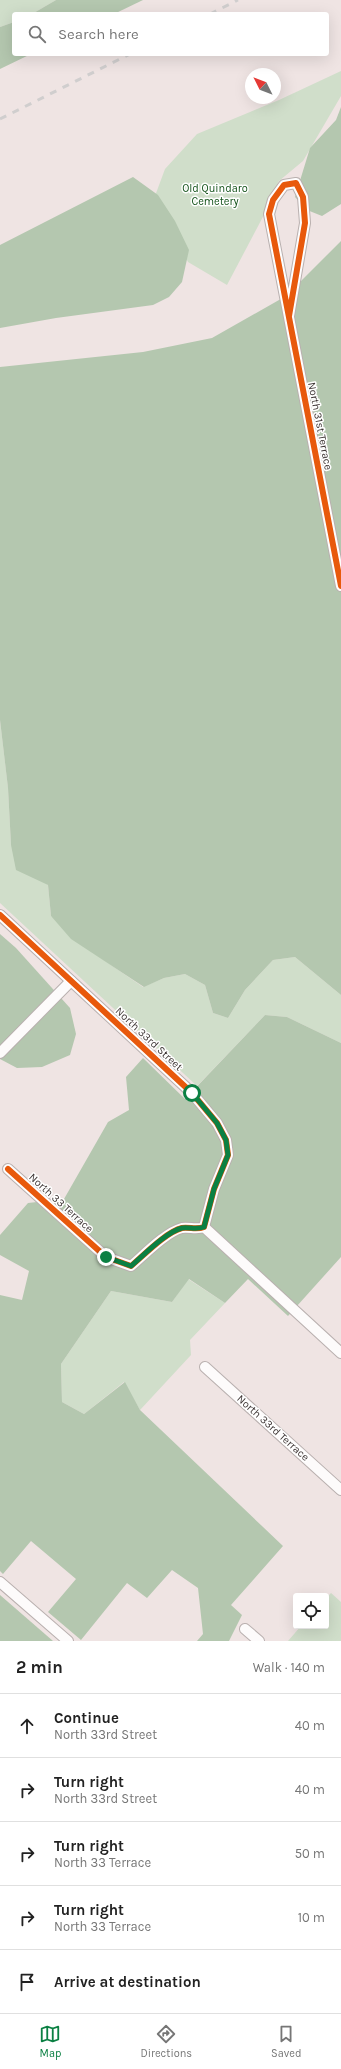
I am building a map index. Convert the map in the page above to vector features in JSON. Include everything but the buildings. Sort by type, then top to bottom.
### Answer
[{"type":"street","name":"North 31st Terrace","points":[[289,316],[305,222],[303,196],[296,182],[284,185],[273,200],[269,214],[341,586]]},
{"type":"street","name":"North 33rd Street","points":[[0,915],[192,1093],[217,1123],[226,1140],[228,1155],[214,1189],[204,1227]]},
{"type":"street","points":[[0,1053],[71,981]]},
{"type":"street","name":"North 33 Terrace","points":[[8,1169],[106,1257],[131,1266],[169,1234],[182,1228],[200,1229],[204,1227]]},
{"type":"street","points":[[204,1227],[341,1352]]},
{"type":"street","name":"North 33rd Terrace","points":[[205,1368],[341,1490]]},
{"type":"street","points":[[0,1582],[68,1641]]},
{"type":"street","points":[[245,1629],[259,1641]]},
{"type":"green space","points":[[0,0],[56,0],[35,12],[12,12],[12,23],[0,27]]},
{"type":"green space","points":[[56,0],[143,0],[118,12],[35,12]]},
{"type":"green space","points":[[12,23],[12,56],[27,56],[0,69],[0,27]]},
{"type":"green space","name":"Old Quindaro Cemetery","points":[[341,71],[341,96],[303,161],[279,181],[266,211],[227,285],[188,262],[155,196],[165,169],[197,134],[269,104],[281,104],[281,99]]},
{"type":"green space","points":[[341,107],[341,204],[322,216],[307,210],[295,197],[310,148],[336,120]]},
{"type":"green space","points":[[133,177],[158,195],[175,221],[189,250],[182,282],[169,297],[153,305],[56,318],[0,328],[0,245]]},
{"type":"green space","points":[[341,241],[341,995],[295,957],[273,960],[245,990],[228,1018],[213,1013],[205,985],[185,974],[164,978],[144,987],[71,939],[51,916],[48,885],[16,870],[11,845],[8,788],[0,720],[0,367],[143,352],[212,338],[286,296]]},
{"type":"green space","points":[[0,720],[8,788],[11,845],[48,885],[51,916],[111,965],[143,987],[164,978],[185,974],[205,985],[213,1013],[228,1018],[245,990],[273,960],[295,957],[341,995],[341,1043],[287,1017],[265,1015],[197,1086],[0,903]]},
{"type":"green space","points":[[0,934],[16,948],[70,1008],[76,1034],[70,1055],[42,1067],[17,1068],[0,1059]]},
{"type":"green space","points":[[265,1015],[287,1017],[341,1043],[341,1257],[288,1316],[248,1279],[225,1303],[189,1279],[172,1302],[111,1291],[61,1364],[62,1402],[84,1414],[125,1382],[140,1410],[283,1546],[231,1605],[242,1615],[229,1641],[197,1641],[203,1634],[198,1588],[172,1570],[147,1598],[127,1583],[81,1640],[48,1612],[76,1579],[31,1541],[3,1574],[0,1571],[0,1295],[22,1300],[29,1271],[0,1255],[0,1235],[28,1203],[64,1199],[108,1122],[129,1110],[126,1077],[143,1058],[185,1099]]},
{"type":"green space","points":[[188,1279],[225,1303],[190,1340],[191,1355],[140,1410],[124,1382],[84,1414],[62,1402],[61,1364],[111,1291],[172,1302]]},
{"type":"green space","points":[[331,1593],[341,1602],[341,1641],[288,1641],[298,1629],[329,1629],[329,1595]]},
{"type":"green space","points":[[0,1595],[53,1641],[0,1641]]},
{"type":"railway","points":[[214,12],[238,0]]},
{"type":"railway","points":[[0,119],[126,56]]},
{"type":"cycle path","points":[[289,316],[305,223],[303,197],[296,183],[284,185],[273,200],[269,214],[341,586]]},
{"type":"cycle path","points":[[0,915],[192,1093],[217,1123],[226,1140],[228,1155],[214,1189],[204,1227],[182,1228],[176,1230],[162,1239],[131,1266],[106,1257],[8,1169]]},
{"type":"route","points":[[106,1257],[131,1266],[169,1234],[182,1228],[200,1229],[204,1227],[214,1189],[228,1155],[226,1140],[217,1123],[192,1093]]}]
